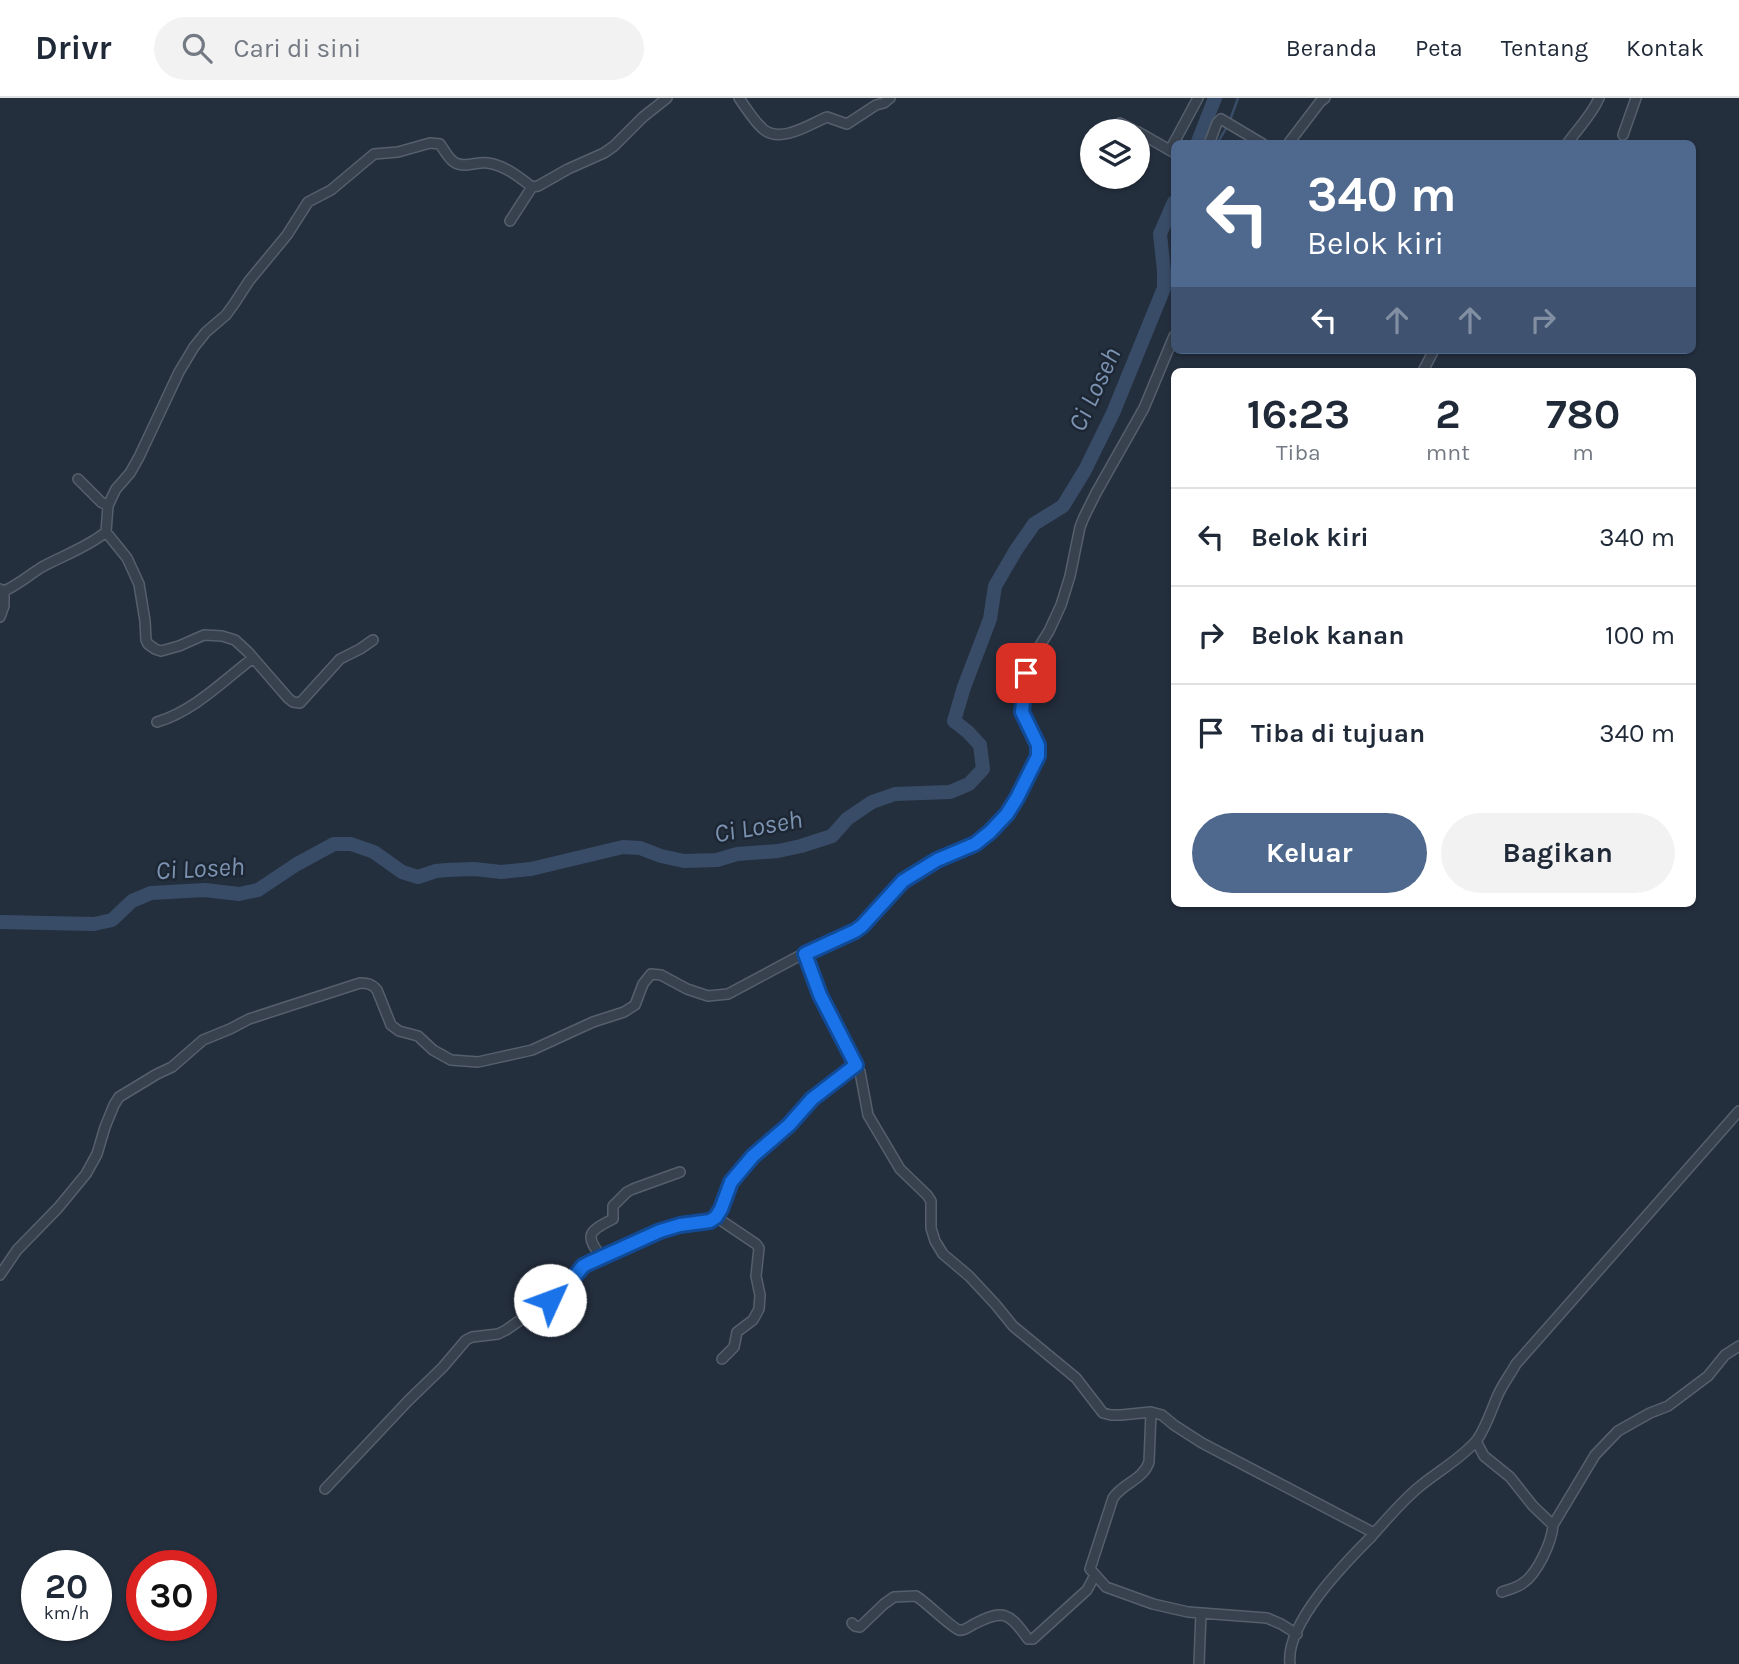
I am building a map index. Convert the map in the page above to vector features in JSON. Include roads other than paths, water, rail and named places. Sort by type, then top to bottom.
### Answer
[{"type":"street","points":[[373,640],[340,659],[300,703],[288,698],[235,640],[222,635],[204,635],[161,651],[148,644],[139,584],[127,558],[106,532],[108,506],[116,489],[139,457],[179,372],[194,347],[206,332],[226,315],[249,281],[287,235],[308,202],[331,190],[374,154],[398,152],[430,143],[440,145],[453,162],[458,164],[480,162],[499,165],[532,187],[538,186],[604,153],[667,98]]},
{"type":"street","points":[[738,98],[764,130],[777,135],[788,134],[827,117],[847,124],[890,98]]},
{"type":"street","points":[[1177,140],[1198,98]]},
{"type":"street","points":[[1291,140],[1325,98]]},
{"type":"street","points":[[1570,140],[1592,112],[1599,98]]},
{"type":"street","points":[[1623,135],[1636,98]]},
{"type":"street","points":[[1211,140],[1221,119],[1257,140]]},
{"type":"street","points":[[1150,139],[1171,150]]},
{"type":"street","points":[[510,221],[532,187]]},
{"type":"street","points":[[0,1275],[18,1250],[86,1174],[97,1154],[105,1127],[119,1097],[172,1067],[203,1040],[249,1019],[360,983],[373,985],[377,990],[391,1025],[399,1031],[418,1036],[433,1050],[451,1060],[478,1062],[532,1049],[593,1022],[624,1012],[635,1005],[643,984],[651,974],[661,975],[698,994],[728,994],[772,970],[851,934],[862,926],[903,881],[937,860],[975,844],[997,826],[1017,798],[1038,756],[1038,745],[1022,712],[1026,668],[1049,631],[1061,605],[1084,517],[1144,408],[1171,343]]},
{"type":"street","points":[[78,479],[108,506]]},
{"type":"street","points":[[0,617],[4,607],[2,590],[16,586],[106,532]]},
{"type":"street","points":[[157,722],[178,715],[190,707],[253,658]]},
{"type":"street","points":[[805,954],[820,995],[860,1072],[868,1115],[900,1169],[931,1201],[934,1241],[943,1254],[976,1283],[1013,1326],[1076,1378],[1104,1413],[1121,1416],[1151,1412],[1162,1415],[1202,1444],[1374,1533]]},
{"type":"street","points":[[325,1489],[466,1340],[506,1330],[556,1295],[583,1266],[660,1231],[710,1221],[716,1217],[731,1182],[753,1156],[789,1125],[812,1099],[856,1065]]},
{"type":"street","points":[[1290,1664],[1290,1649],[1305,1616],[1325,1587],[1413,1492],[1460,1457],[1476,1441],[1516,1364],[1739,1111]]},
{"type":"street","points":[[602,1258],[590,1238],[602,1224],[613,1219],[613,1206],[627,1192],[680,1172]]},
{"type":"street","points":[[716,1217],[759,1248],[755,1276],[760,1295],[759,1309],[753,1320],[737,1332],[734,1347],[722,1359]]},
{"type":"street","points":[[1502,1592],[1525,1582],[1532,1574],[1550,1541],[1553,1525],[1595,1455],[1618,1431],[1668,1406],[1709,1376],[1725,1355],[1739,1346]]},
{"type":"street","points":[[1151,1412],[1147,1468],[1141,1476],[1118,1491],[1114,1498],[1090,1569],[1106,1587],[1119,1593],[1177,1611],[1267,1618],[1297,1634]]},
{"type":"street","points":[[1476,1441],[1484,1456],[1510,1477],[1533,1506],[1553,1525]]},
{"type":"street","points":[[852,1623],[860,1627],[894,1597],[916,1596],[956,1629],[962,1630],[996,1614],[1004,1615],[1022,1630],[1028,1639],[1033,1639],[1087,1590],[1095,1574]]},
{"type":"street","points":[[1199,1664],[1201,1613]]},
{"type":"waterway","name":"Ci Loseh","points":[[1199,140],[1215,98]]},
{"type":"waterway","points":[[1219,140],[1238,98]]},
{"type":"waterway","name":"Ci Loseh","points":[[0,922],[94,924],[112,920],[132,901],[151,893],[205,890],[239,894],[258,890],[334,844],[351,844],[374,852],[402,872],[418,877],[447,870],[501,872],[531,869],[623,847],[640,848],[684,861],[717,860],[737,854],[778,851],[832,836],[847,819],[872,802],[895,794],[950,792],[969,784],[983,769],[980,745],[954,721],[990,619],[995,586],[1034,524],[1063,506],[1085,470],[1113,413],[1164,288],[1160,234],[1171,209]]},
{"type":"waterway","points":[[1164,288],[1171,279]]}]
